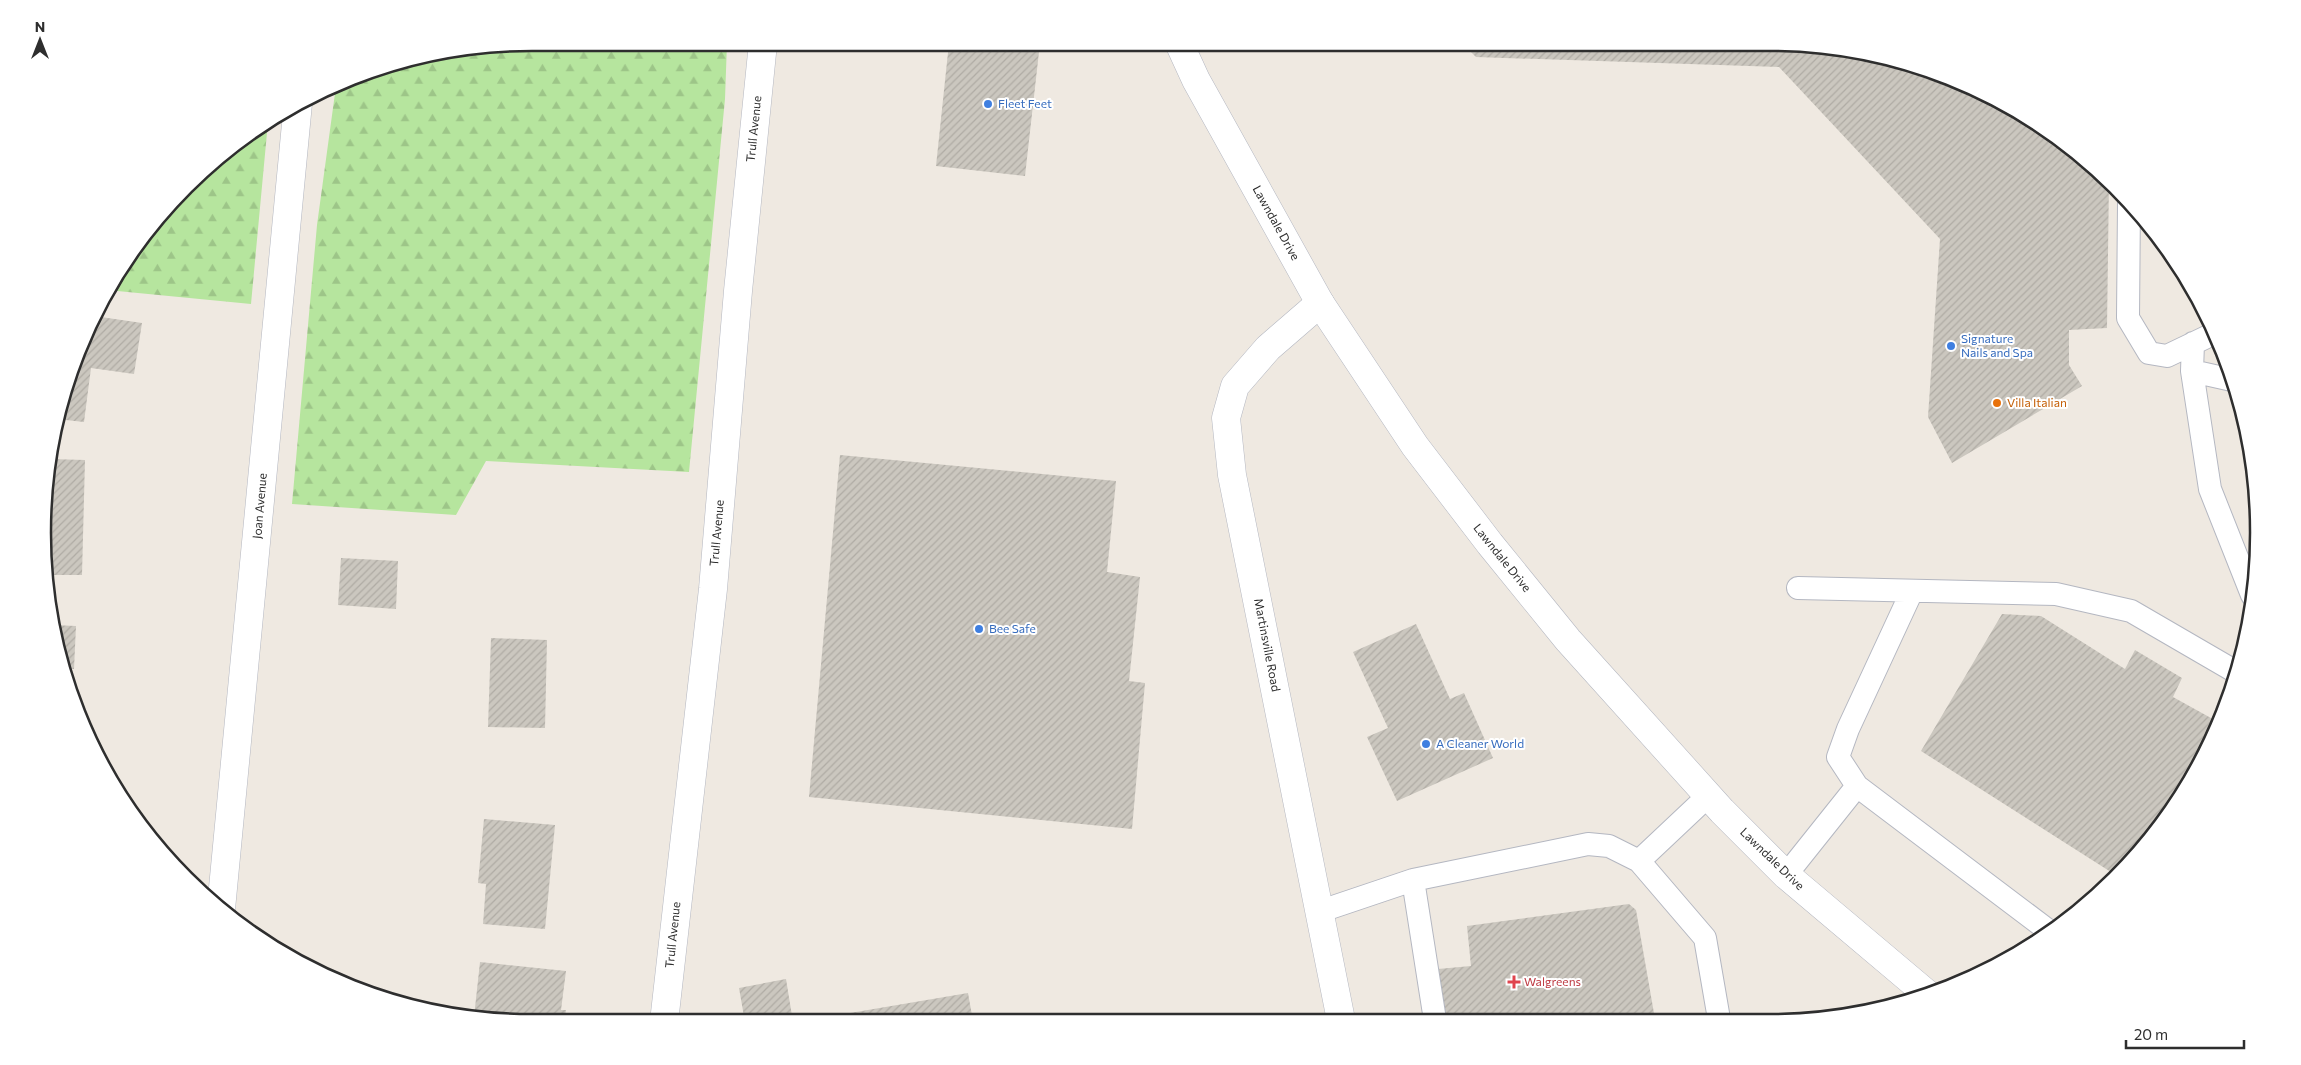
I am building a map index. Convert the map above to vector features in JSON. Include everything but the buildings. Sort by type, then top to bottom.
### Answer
[{"type":"street","name":"Trull Avenue","points":[[665,1014],[713,589],[738,291],[762,51]]},
{"type":"street","name":"Lawndale Drive","points":[[1184,51],[1196,80],[1320,303],[1415,446],[1490,544],[1568,640],[1708,796],[1786,875],[1921,989]]},
{"type":"street","name":"Joan Avenue","points":[[222,900],[297,113]]},
{"type":"street","name":"Martinsville Road","points":[[1320,303],[1268,348],[1235,386],[1226,418],[1232,475],[1341,1014]]},
{"type":"lane","points":[[2129,214],[2128,318],[2149,353],[2167,356],[2208,337]]},
{"type":"lane","points":[[2193,344],[2192,371],[2210,489],[2247,583]]},
{"type":"lane","points":[[2192,371],[2224,378]]},
{"type":"lane","points":[[1798,588],[2056,594],[2131,610],[2230,668]]},
{"type":"lane","points":[[1912,591],[1848,729],[1838,757],[1857,786],[2044,927]]},
{"type":"lane","points":[[1786,875],[1857,786]]},
{"type":"lane","points":[[1639,861],[1708,796]]},
{"type":"lane","points":[[1321,912],[1413,880],[1588,844],[1609,846],[1639,861],[1705,938],[1718,1014]]},
{"type":"lane","points":[[1413,880],[1434,1014]]},
{"type":"green space","points":[[532,51],[727,51],[725,99],[689,472],[486,461],[456,515],[292,504],[317,225],[335,94],[348,88],[408,68],[470,55]]},
{"type":"green space","points":[[267,131],[251,304],[117,291],[132,265],[151,240],[192,192],[215,171]]},
{"type":"place","name":"Fleet Feet","points":[[988,104]]},
{"type":"place","name":"Signature Nails and Spa","points":[[1951,346]]},
{"type":"place","name":"Villa Italian","points":[[1997,403]]},
{"type":"place","name":"Bee Safe","points":[[979,629]]},
{"type":"place","name":"A Cleaner World","points":[[1426,744]]},
{"type":"place","name":"Walgreens","points":[[1514,982]]}]
